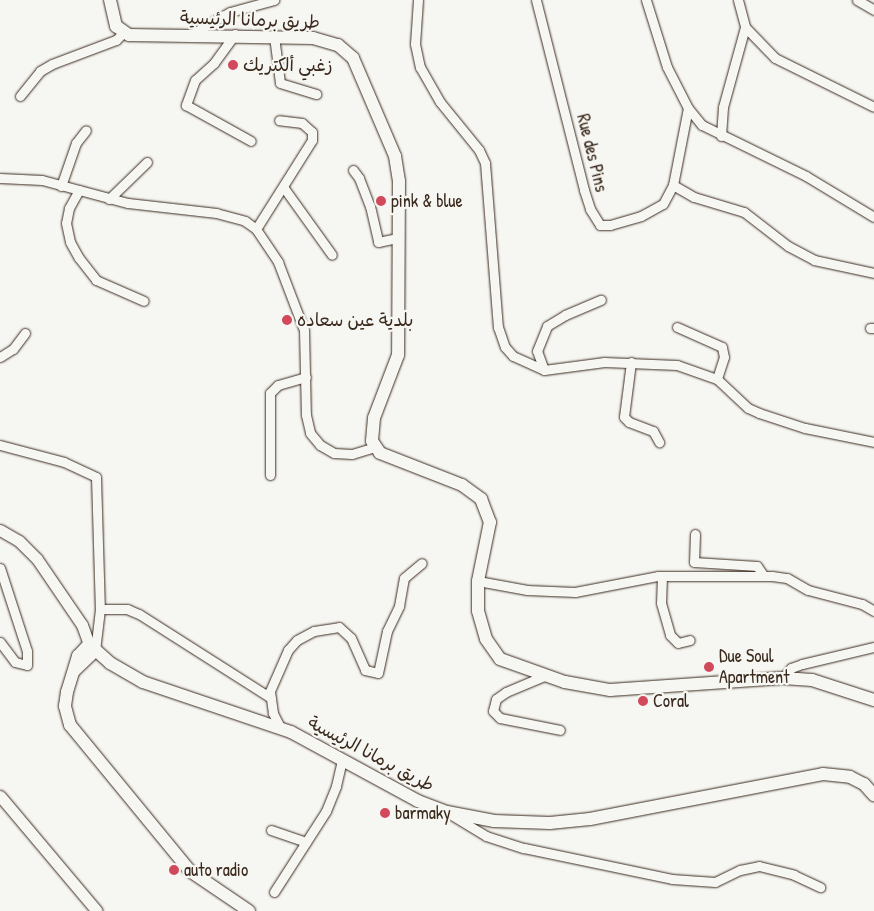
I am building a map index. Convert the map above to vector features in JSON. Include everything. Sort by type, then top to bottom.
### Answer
[{"type":"main road","points":[[108,3],[116,26],[124,33]]},
{"type":"main road","name":"طريق برمانا الرئيسية","points":[[124,33],[235,34],[326,40],[344,49],[353,58],[395,156],[400,200],[397,238],[398,355],[374,418],[372,430],[375,447]]},
{"type":"main road","points":[[375,447],[387,456],[462,485],[481,499],[490,522],[478,581],[481,625],[494,651],[505,662],[544,676],[615,690],[783,678],[812,680],[874,700]]},
{"type":"main road","name":"طريق برمانا الرئيسية","points":[[93,645],[117,667],[163,690],[280,728],[342,760],[388,787],[446,812],[494,821],[568,822],[823,774],[850,777],[864,784],[874,795]]},
{"type":"main road","points":[[93,645],[78,656],[65,706],[74,732],[190,871],[249,911]]},
{"type":"street","points":[[192,34],[230,12],[274,0]]},
{"type":"street","points":[[418,0],[415,44],[420,67],[440,102],[479,150],[485,163],[500,337],[518,360],[544,370],[594,362],[677,365],[717,379],[748,408],[759,413],[805,428],[874,442]]},
{"type":"street","name":"Rue des Pins","points":[[536,0],[584,190],[595,219],[606,226],[648,213],[663,204],[672,185],[688,108]]},
{"type":"street","points":[[646,0],[667,67],[688,108],[709,130],[806,176],[874,217]]},
{"type":"street","points":[[738,0],[745,27],[765,50],[786,66],[874,107]]},
{"type":"street","points":[[856,0],[874,10]]},
{"type":"street","points":[[720,136],[722,119],[745,27]]},
{"type":"street","points":[[20,96],[40,71],[52,64],[116,40],[124,33]]},
{"type":"street","points":[[235,34],[214,63],[195,80],[186,105],[251,140]]},
{"type":"street","points":[[274,36],[280,83],[316,94]]},
{"type":"street","points":[[709,130],[722,119]]},
{"type":"street","points":[[256,229],[310,148],[313,136],[302,123],[279,120]]},
{"type":"street","points":[[61,186],[76,143],[86,130]]},
{"type":"street","points":[[109,199],[147,162]]},
{"type":"street","points":[[353,170],[359,178],[370,206],[378,242],[397,238]]},
{"type":"street","points":[[0,178],[33,178],[109,199],[216,213],[245,221],[256,229],[278,262],[304,330],[307,421],[320,445],[347,454],[375,447]]},
{"type":"street","points":[[672,185],[694,196],[744,212],[788,246],[814,260],[874,273]]},
{"type":"street","points":[[284,188],[332,255]]},
{"type":"street","points":[[79,190],[69,208],[66,223],[70,242],[79,258],[96,280],[144,300]]},
{"type":"street","points":[[544,370],[537,351],[547,326],[565,315],[601,300]]},
{"type":"street","points":[[677,327],[723,348],[724,357],[717,379]]},
{"type":"street","points":[[0,357],[12,349],[25,333]]},
{"type":"street","points":[[631,362],[624,417],[631,424],[652,431],[659,442]]},
{"type":"street","points":[[270,475],[270,393],[278,385],[306,378]]},
{"type":"street","points":[[0,445],[64,462],[96,477],[100,609],[93,645]]},
{"type":"street","points":[[0,530],[19,541],[37,559],[82,625],[93,645]]},
{"type":"street","points":[[695,534],[694,562],[757,566],[763,576]]},
{"type":"street","points":[[280,728],[273,713],[271,698],[276,673],[288,650],[297,640],[324,628],[342,628],[351,638],[365,670],[378,673],[387,631],[399,606],[404,578],[422,563]]},
{"type":"street","points":[[0,568],[27,651],[27,665],[15,662],[0,642]]},
{"type":"street","points":[[478,581],[527,590],[575,592],[662,576],[763,576],[787,578],[808,590],[862,604],[874,611]]},
{"type":"street","points":[[662,576],[661,603],[670,635],[678,643],[690,640]]},
{"type":"street","points":[[100,609],[127,609],[139,614],[271,698]]},
{"type":"street","points":[[783,678],[797,665],[874,647]]},
{"type":"street","points":[[544,676],[506,692],[496,699],[493,711],[506,720],[560,730]]},
{"type":"street","points":[[274,892],[333,796],[342,760]]},
{"type":"street","points":[[0,796],[97,911]]},
{"type":"street","points":[[446,812],[486,836],[524,848],[672,878],[707,883],[759,866],[794,875],[820,887]]},
{"type":"street","points":[[271,830],[306,842]]},
{"type":"place","name":"زغبي ألكتريك","points":[[233,65]]},
{"type":"place","name":"pink & blue","points":[[381,201]]},
{"type":"place","name":"بلدية عين سعاده","points":[[287,320]]},
{"type":"place","name":"Due Soul Apartment","points":[[709,667]]},
{"type":"place","name":"Coral","points":[[643,701]]},
{"type":"place","name":"barmaky","points":[[385,813]]},
{"type":"place","name":"auto radio","points":[[174,870]]}]
